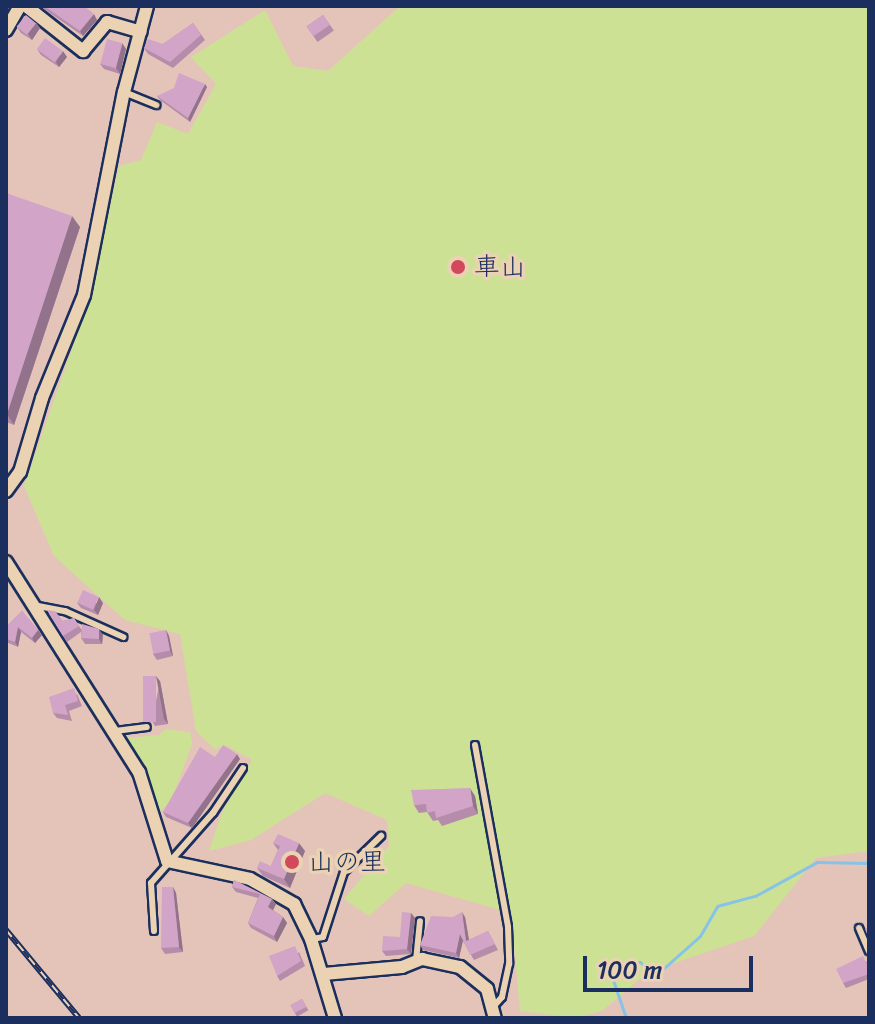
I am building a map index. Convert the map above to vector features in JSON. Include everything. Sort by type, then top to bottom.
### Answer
[{"type":"street","points":[[6,30],[23,6],[83,51],[107,22],[141,32]]},
{"type":"street","points":[[6,491],[20,472],[42,398],[84,295],[124,92],[147,6]]},
{"type":"street","points":[[6,562],[143,780],[167,861],[260,883],[294,904],[324,974],[335,1018]]},
{"type":"street","points":[[324,974],[416,961],[460,967],[487,989],[494,1012]]},
{"type":"lane","points":[[124,92],[156,105]]},
{"type":"lane","points":[[33,605],[65,611],[123,637]]},
{"type":"lane","points":[[113,731],[147,727]]},
{"type":"lane","points":[[475,745],[508,927],[509,964],[502,997],[494,1012]]},
{"type":"lane","points":[[154,931],[151,883],[167,861],[213,813],[243,768]]},
{"type":"lane","points":[[311,939],[323,937],[344,872],[381,836]]},
{"type":"lane","points":[[416,961],[420,921]]},
{"type":"lane","points":[[859,928],[869,951]]},
{"type":"green space","points":[[400,6],[869,6],[869,851],[816,858],[754,936],[648,972],[602,1011],[576,1018],[520,1011],[511,913],[406,883],[369,916],[344,899],[389,846],[387,820],[325,793],[251,840],[209,851],[222,812],[252,760],[227,746],[215,749],[196,731],[180,634],[125,620],[54,556],[24,486],[89,300],[119,166],[141,160],[157,122],[188,134],[216,84],[191,57],[265,10],[293,66],[328,71]]},
{"type":"green space","points":[[166,729],[190,732],[192,744],[171,801],[159,812],[127,744],[128,738],[159,735]]},
{"type":"building","points":[[44,6],[84,6],[94,14],[80,31]]},
{"type":"building","points":[[26,15],[36,23],[27,35],[17,27]]},
{"type":"building","points":[[323,15],[330,25],[313,36],[307,26]]},
{"type":"building","points":[[193,23],[201,35],[170,62],[144,48],[148,39],[163,44]]},
{"type":"building","points":[[45,38],[63,51],[55,62],[37,49]]},
{"type":"building","points":[[107,39],[122,43],[116,68],[100,64]]},
{"type":"building","points":[[179,73],[205,84],[188,118],[157,96],[174,88]]},
{"type":"building","points":[[6,193],[72,216],[7,414],[6,414]]},
{"type":"building","points":[[83,590],[99,597],[93,610],[77,603]]},
{"type":"building","points":[[47,610],[55,611],[63,621],[74,618],[79,626],[63,636]]},
{"type":"building","points":[[22,611],[38,630],[32,638],[18,627],[15,642],[6,639],[6,627]]},
{"type":"building","points":[[82,624],[99,629],[99,639],[81,638]]},
{"type":"building","points":[[166,630],[170,651],[153,654],[149,633]]},
{"type":"building","points":[[143,676],[156,676],[156,722],[143,722]]},
{"type":"building","points":[[74,688],[78,701],[65,705],[68,715],[53,713],[49,697]]},
{"type":"building","points":[[223,745],[237,754],[188,823],[163,812],[200,747],[215,757]]},
{"type":"building","points":[[470,788],[473,806],[436,818],[435,811],[427,813],[426,804],[414,805],[411,790]]},
{"type":"building","points":[[278,834],[299,843],[284,879],[257,868],[260,861],[271,866],[280,846],[273,843]]},
{"type":"building","points":[[234,880],[272,899],[268,907],[283,917],[274,936],[248,923],[260,894],[232,887]]},
{"type":"building","points":[[162,887],[173,887],[179,947],[161,948]]},
{"type":"building","points":[[402,912],[411,913],[407,949],[382,951],[383,936],[400,937]]},
{"type":"building","points":[[462,912],[466,941],[488,931],[495,944],[470,955],[460,934],[456,953],[420,945],[431,916],[453,917]]},
{"type":"building","points":[[295,946],[301,961],[277,976],[269,956]]},
{"type":"building","points":[[863,956],[869,974],[843,983],[836,969]]},
{"type":"building","points":[[302,999],[306,1007],[295,1013],[290,1005]]},
{"type":"waterway","points":[[626,1018],[612,977],[620,964],[640,962],[655,976],[700,936],[717,906],[755,896],[817,862],[869,863]]},
{"type":"railway","points":[[6,930],[79,1018]]},
{"type":"place","name":"車山","points":[[458,267]]},
{"type":"place","name":"山の里","points":[[292,862]]}]
